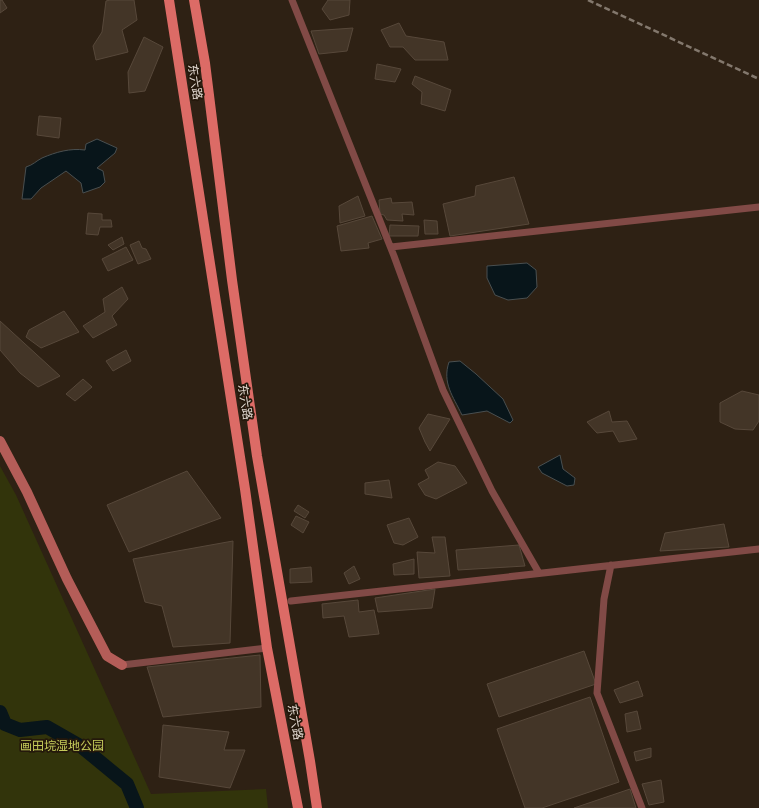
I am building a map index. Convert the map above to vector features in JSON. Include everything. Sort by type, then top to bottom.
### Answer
[{"type":"main road","name":"东六路","points":[[169,0],[245,489],[267,648],[298,808]]},
{"type":"main road","name":"东六路","points":[[194,0],[205,63],[232,280],[257,456],[317,808]]},
{"type":"main road","points":[[0,441],[27,492],[67,579],[107,656],[122,665]]},
{"type":"main road","points":[[0,455],[21,494],[61,582],[103,662],[122,665]]},
{"type":"street","points":[[292,0],[391,247],[443,390],[492,491],[539,573]]},
{"type":"street","points":[[391,247],[759,207]]},
{"type":"street","points":[[291,601],[759,549]]},
{"type":"street","points":[[611,565],[604,598],[597,693],[642,808]]},
{"type":"street","points":[[122,665],[267,648]]},
{"type":"green space","name":"画田垸湿地公园","points":[[0,466],[16,495],[151,794],[266,789],[268,808],[0,808]]},
{"type":"shaded area","points":[[97,139],[117,148],[115,153],[97,168],[103,171],[105,182],[100,187],[83,193],[81,183],[66,171],[41,188],[31,199],[22,199],[26,167],[42,158],[58,152],[68,150],[85,150],[86,144]]},
{"type":"shaded area","points":[[527,263],[536,270],[537,287],[527,298],[508,300],[495,295],[487,278],[487,266]]},
{"type":"shaded area","points":[[460,361],[503,399],[513,420],[510,423],[487,411],[462,415],[452,395],[447,376],[449,362]]},
{"type":"shaded area","points":[[560,455],[563,469],[575,478],[574,485],[567,486],[542,473],[538,467]]},
{"type":"building","points":[[0,0],[2,0],[7,8],[0,13]]},
{"type":"building","points":[[134,0],[137,20],[122,30],[128,52],[96,60],[93,46],[102,32],[106,1]]},
{"type":"building","points":[[328,0],[350,0],[349,15],[330,20],[322,9]]},
{"type":"building","points":[[399,23],[406,36],[444,42],[448,60],[415,60],[403,47],[390,47],[381,30]]},
{"type":"building","points":[[353,28],[347,51],[319,54],[311,31]]},
{"type":"building","points":[[144,37],[163,47],[145,91],[129,93],[128,72]]},
{"type":"building","points":[[377,64],[401,69],[395,82],[375,79]]},
{"type":"building","points":[[415,76],[451,90],[445,111],[421,104],[422,92],[412,84]]},
{"type":"building","points":[[39,116],[61,118],[59,138],[37,135]]},
{"type":"building","points":[[514,177],[529,224],[450,236],[443,204],[475,196],[476,186]]},
{"type":"building","points":[[358,196],[365,216],[340,223],[339,206]]},
{"type":"building","points":[[391,198],[392,203],[412,202],[414,215],[402,214],[403,221],[387,220],[384,215],[380,214],[379,200]]},
{"type":"building","points":[[88,213],[102,214],[102,220],[111,220],[112,227],[100,227],[98,235],[86,234]]},
{"type":"building","points":[[372,216],[382,239],[368,243],[369,248],[341,251],[337,226]]},
{"type":"building","points":[[424,220],[437,221],[438,234],[425,234]]},
{"type":"building","points":[[390,225],[419,226],[418,236],[389,236]]},
{"type":"building","points":[[122,237],[124,244],[113,250],[108,245]]},
{"type":"building","points":[[139,241],[142,248],[146,249],[151,259],[138,264],[130,245]]},
{"type":"building","points":[[126,247],[133,260],[108,271],[102,259]]},
{"type":"building","points":[[122,287],[128,299],[112,316],[117,325],[93,338],[83,326],[105,312],[103,299]]},
{"type":"building","points":[[64,311],[79,332],[41,348],[26,337],[29,330]]},
{"type":"building","points":[[0,321],[60,376],[38,387],[20,373],[0,350]]},
{"type":"building","points":[[126,350],[131,361],[113,371],[106,361]]},
{"type":"building","points":[[83,379],[92,387],[75,401],[66,394]]},
{"type":"building","points":[[742,391],[759,395],[759,421],[753,430],[735,429],[720,422],[720,403]]},
{"type":"building","points":[[609,411],[612,422],[627,421],[637,439],[619,442],[613,431],[597,433],[587,422]]},
{"type":"building","points":[[428,414],[450,419],[430,451],[419,428]]},
{"type":"building","points":[[438,462],[455,466],[467,483],[436,499],[425,495],[418,484],[429,478],[425,470]]},
{"type":"building","points":[[187,471],[221,518],[129,552],[107,505]]},
{"type":"building","points":[[389,480],[392,498],[365,494],[365,483]]},
{"type":"building","points":[[298,505],[309,512],[305,518],[294,511]]},
{"type":"building","points":[[296,516],[309,522],[303,533],[291,525]]},
{"type":"building","points":[[409,518],[418,537],[403,545],[394,543],[387,525]]},
{"type":"building","points":[[724,524],[729,547],[660,551],[665,533]]},
{"type":"building","points":[[432,537],[445,537],[450,576],[419,578],[417,552],[435,553]]},
{"type":"building","points":[[233,541],[230,643],[173,647],[162,606],[145,602],[133,559]]},
{"type":"building","points":[[519,545],[525,566],[458,570],[456,550]]},
{"type":"building","points":[[414,559],[414,574],[394,575],[393,564]]},
{"type":"building","points":[[354,566],[360,579],[349,584],[344,573]]},
{"type":"building","points":[[311,567],[312,582],[290,583],[290,569]]},
{"type":"building","points":[[435,589],[432,608],[378,612],[375,598]]},
{"type":"building","points":[[358,600],[359,612],[374,610],[379,634],[349,637],[344,616],[323,618],[322,604]]},
{"type":"building","points":[[584,651],[596,684],[499,717],[487,684]]},
{"type":"building","points":[[260,655],[261,707],[163,717],[147,667]]},
{"type":"building","points":[[638,681],[643,696],[620,703],[614,690]]},
{"type":"building","points":[[590,697],[619,782],[542,808],[525,808],[497,729]]},
{"type":"building","points":[[637,711],[641,729],[627,732],[625,714]]},
{"type":"building","points":[[163,725],[229,732],[224,750],[245,750],[230,788],[159,777]]},
{"type":"building","points":[[651,748],[651,757],[636,761],[634,752]]},
{"type":"building","points":[[661,780],[664,802],[649,805],[642,784]]},
{"type":"building","points":[[630,789],[636,808],[574,808]]},
{"type":"waterway","points":[[0,712],[5,724],[20,730],[47,727],[82,747],[127,784],[137,808]]},
{"type":"railway","points":[[588,0],[759,79]]}]
